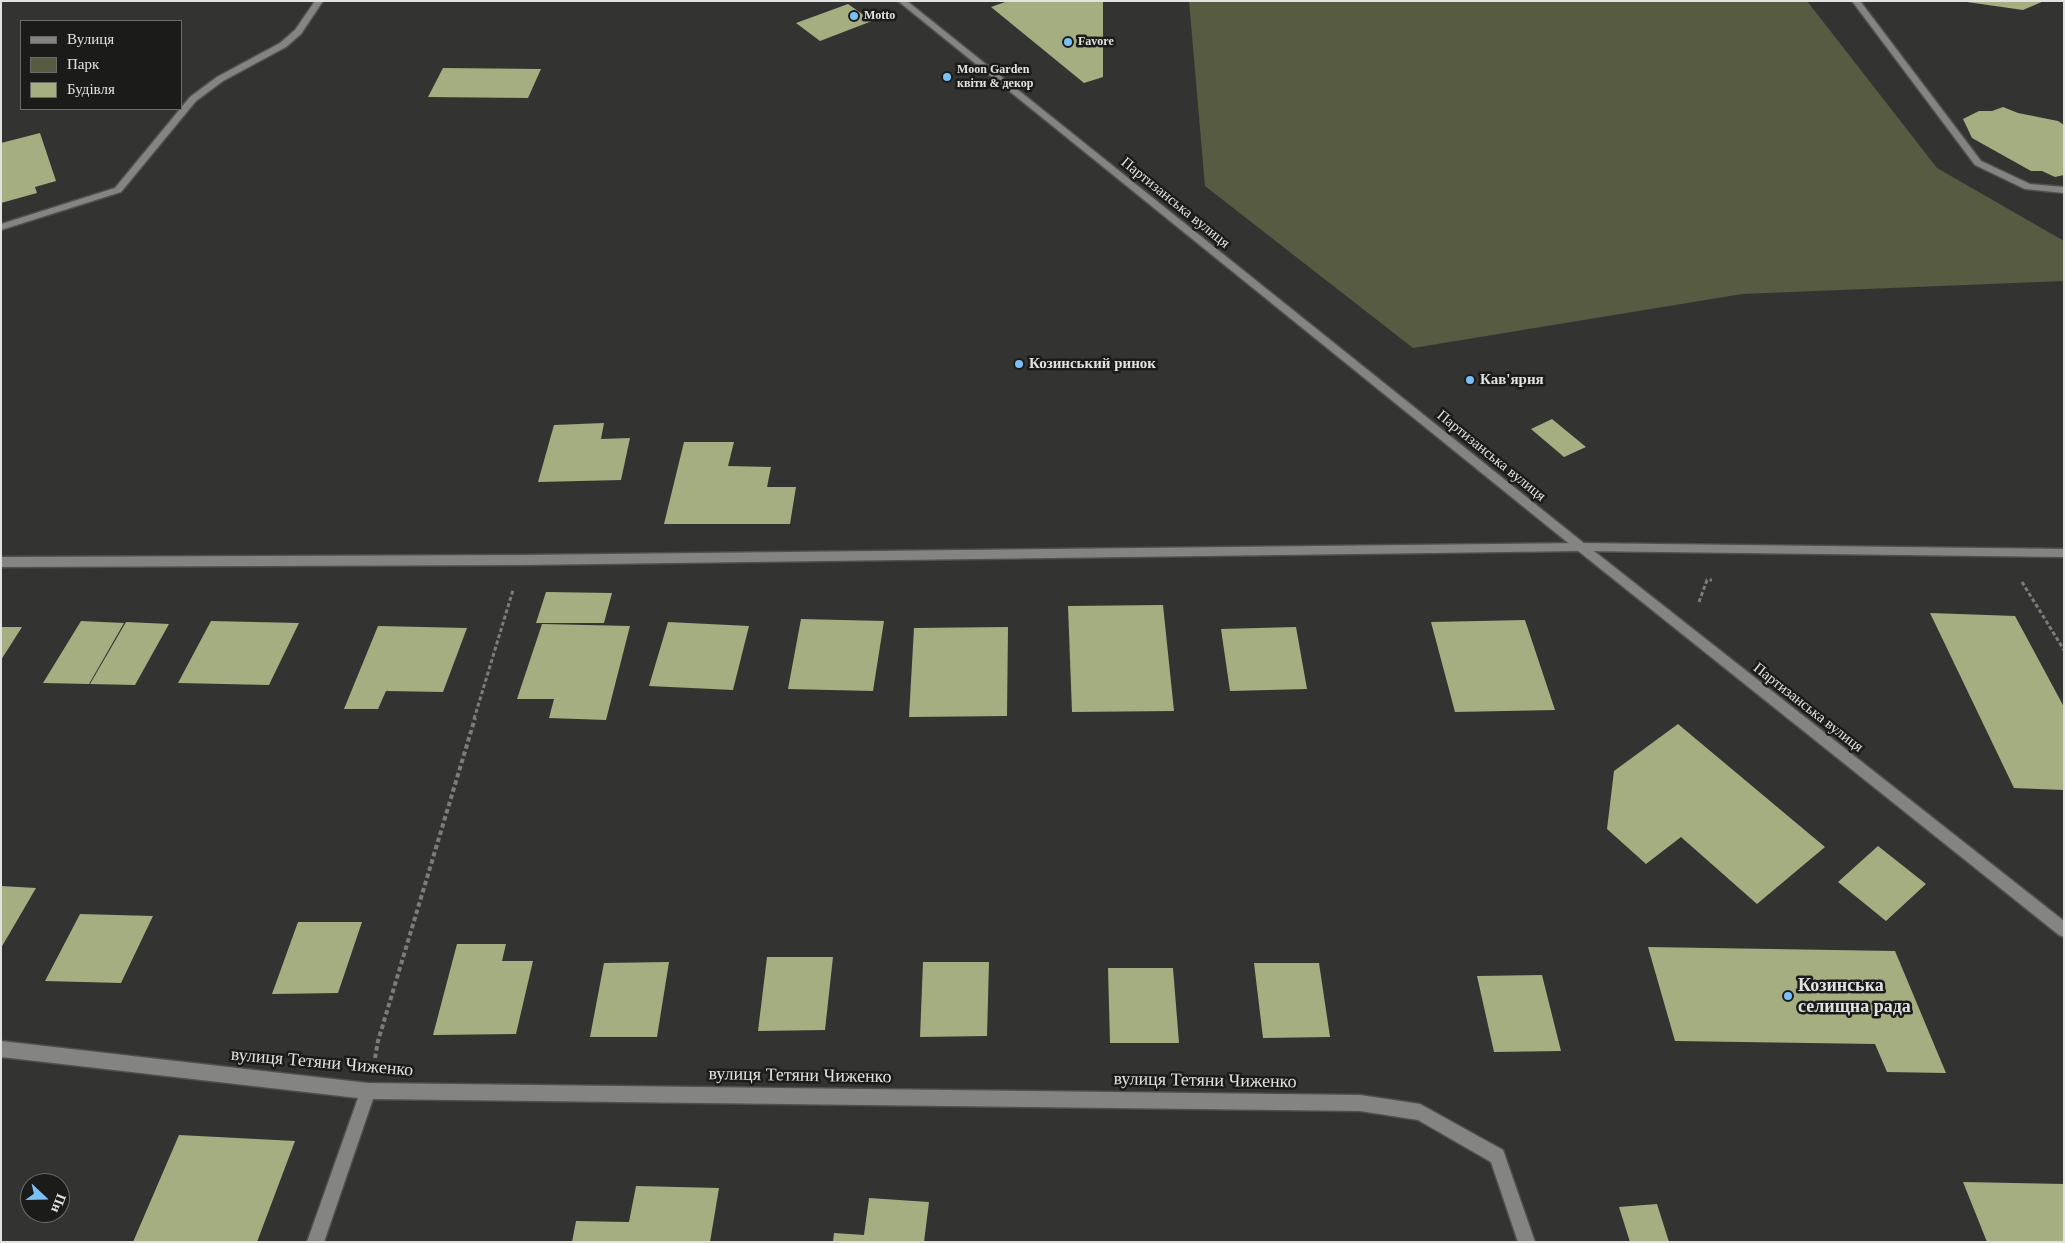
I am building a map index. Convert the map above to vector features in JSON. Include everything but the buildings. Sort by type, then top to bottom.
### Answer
[{"type":"street","points":[[1,226],[118,190],[193,99],[220,79],[284,45],[298,32],[319,1]]},
{"type":"street","name":"Партизанська вулиця","points":[[902,1],[1102,164],[1581,547],[2064,930]]},
{"type":"street","points":[[1856,1],[1978,163],[2028,187],[2064,190]]},
{"type":"street","points":[[1,562],[522,560],[1581,547],[2064,553]]},
{"type":"street","name":"вулиця Тетяни Чиженко","points":[[1,1049],[368,1091],[1360,1103],[1420,1112],[1497,1156],[1527,1242]]},
{"type":"street","points":[[315,1242],[368,1091]]},
{"type":"path","points":[[368,1091],[378,1041],[522,560]]},
{"type":"path","points":[[2028,577],[2019,577],[2064,650]]},
{"type":"path","points":[[1698,605],[1707,580],[1716,579]]},
{"type":"green space","points":[[1189,1],[1807,1],[1937,168],[2064,241],[2064,281],[1742,294],[1413,348],[1205,186]]},
{"type":"place","name":"Motto","points":[[854,16]]},
{"type":"place","name":"Favore","points":[[1068,42]]},
{"type":"place","name":"Moon Garden квіти & декор","points":[[947,77]]},
{"type":"place","name":"Козинський ринок","points":[[1019,364]]},
{"type":"place","name":"Кав'ярня","points":[[1470,380]]},
{"type":"place","name":"Козинська селищна рада","points":[[1788,996]]}]
